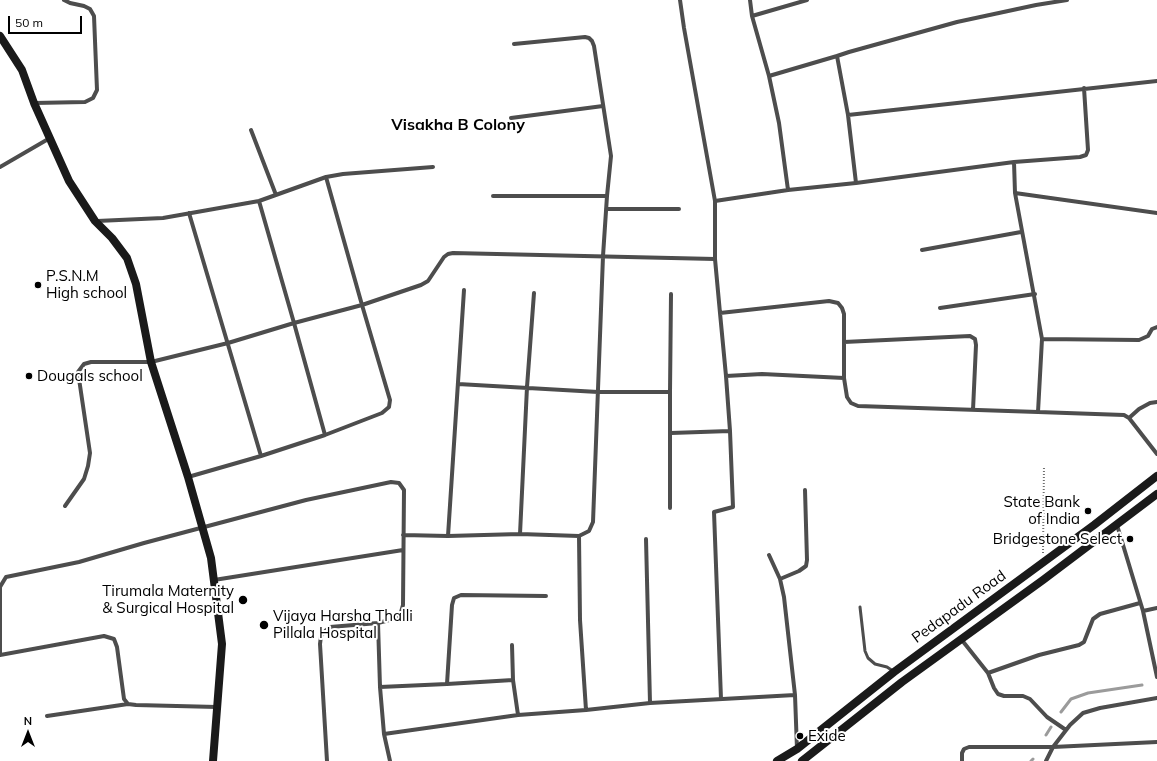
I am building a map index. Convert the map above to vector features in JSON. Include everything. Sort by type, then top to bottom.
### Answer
[{"type":"main road","points":[[0,36],[22,70],[34,103],[69,181],[95,221],[112,238],[127,258],[136,284],[151,362],[188,477],[211,558],[222,644],[213,761]]},
{"type":"main road","name":"Pedapadu Road","points":[[777,761],[797,749],[894,672],[1094,525],[1157,476]]},
{"type":"main road","name":"Pedapadu Road","points":[[802,761],[902,682],[1117,525],[1157,494]]},
{"type":"street","points":[[34,103],[85,102],[93,98],[97,90],[94,16],[90,9],[64,0]]},
{"type":"street","points":[[680,0],[715,201],[716,259],[730,431],[733,507],[714,512],[721,699]]},
{"type":"street","points":[[750,0],[752,16],[769,76],[779,123],[788,190]]},
{"type":"street","points":[[752,16],[807,0]]},
{"type":"street","points":[[769,76],[957,22],[1067,0]]},
{"type":"street","points":[[403,535],[448,536],[520,534],[579,536],[589,531],[593,522],[603,256],[611,156],[594,46],[589,38],[585,37],[514,44]]},
{"type":"street","points":[[837,56],[848,115],[856,183]]},
{"type":"street","points":[[848,115],[1157,81]]},
{"type":"street","points":[[715,201],[788,190],[856,183],[1014,162],[1080,157],[1086,155],[1088,150],[1084,88]]},
{"type":"street","points":[[511,118],[603,106]]},
{"type":"street","points":[[251,130],[276,195]]},
{"type":"street","points":[[0,167],[50,138]]},
{"type":"street","points":[[1014,162],[1015,193],[1021,232],[1042,339],[1038,412]]},
{"type":"street","points":[[95,221],[163,218],[259,201],[326,177],[343,174],[433,167]]},
{"type":"street","points":[[188,477],[261,456],[325,435],[382,413],[389,407],[390,400],[326,177]]},
{"type":"street","points":[[1015,193],[1157,213]]},
{"type":"street","points":[[493,196],[607,196]]},
{"type":"street","points":[[259,201],[325,435]]},
{"type":"street","points":[[606,209],[679,209]]},
{"type":"street","points":[[189,213],[261,456]]},
{"type":"street","points":[[922,250],[1021,232]]},
{"type":"street","points":[[65,506],[84,478],[90,452],[78,372],[84,364],[91,362],[151,362],[228,343],[294,323],[362,305],[421,285],[428,281],[444,257],[452,253],[716,259]]},
{"type":"street","points":[[448,536],[464,290]]},
{"type":"street","points":[[520,534],[527,387],[534,293]]},
{"type":"street","points":[[670,294],[670,508]]},
{"type":"street","points":[[940,308],[1034,294]]},
{"type":"street","points":[[720,313],[829,302],[838,303],[844,314],[844,378],[846,397],[851,403],[858,406],[1124,416],[1129,418],[1157,454]]},
{"type":"street","points":[[1042,339],[1139,340],[1148,336],[1152,329],[1157,327]]},
{"type":"street","points":[[844,342],[970,336],[975,340],[976,345],[973,410]]},
{"type":"street","points":[[726,376],[762,374],[844,378]]},
{"type":"street","points":[[458,384],[598,392],[670,392]]},
{"type":"street","points":[[1129,418],[1150,403],[1157,402]]},
{"type":"street","points":[[670,433],[730,431]]},
{"type":"street","points":[[128,704],[124,699],[117,647],[114,639],[104,636],[0,655],[0,587],[6,577],[79,562],[144,543],[306,500],[391,482],[399,483],[404,490],[403,605],[401,612],[397,618],[378,624],[330,627],[325,630],[321,636],[320,644],[327,761]]},
{"type":"street","points":[[780,579],[799,572],[806,566],[805,490]]},
{"type":"street","points":[[1117,525],[1143,611],[1157,677]]},
{"type":"street","points":[[579,536],[580,620],[586,710]]},
{"type":"street","points":[[646,539],[650,703]]},
{"type":"street","points":[[214,580],[403,550]]},
{"type":"street","points":[[769,555],[780,579],[787,615],[795,695],[797,749]]},
{"type":"street","points":[[447,684],[452,605],[454,598],[461,595],[546,596]]},
{"type":"street","points":[[988,673],[1039,655],[1079,645],[1084,642],[1093,619],[1100,614],[1140,603]]},
{"type":"street","points":[[1143,611],[1157,608]]},
{"type":"street","points":[[378,624],[380,687],[384,734],[390,761]]},
{"type":"street","points":[[961,639],[988,673],[998,694],[1004,696],[1023,696],[1030,699],[1047,717],[1066,730]]},
{"type":"street","points":[[512,645],[513,680],[518,715]]},
{"type":"street","points":[[380,687],[513,680]]},
{"type":"street","points":[[384,734],[518,715],[650,703],[795,695]]},
{"type":"street","points":[[1046,761],[1053,746],[1070,725],[1083,713],[1100,708],[1157,698]]},
{"type":"street","points":[[47,716],[128,704],[217,707]]},
{"type":"street","points":[[962,761],[962,753],[964,748],[969,746],[1053,746],[1157,742]]},
{"type":"lane","points":[[860,607],[865,651],[868,658],[875,664],[887,667],[894,672]]},
{"type":"path","points":[[1043,557],[1044,466]]},
{"type":"waterway","points":[[1061,712],[1071,699],[1088,693],[1142,685]]},
{"type":"waterway","points":[[1046,735],[1051,727]]},
{"type":"place","name":"P.S.N.M High school","points":[[38,285]]},
{"type":"place","name":"Dougals school","points":[[29,376]]},
{"type":"place","name":"State Bank of India","points":[[1088,511]]},
{"type":"place","name":"Bridgestone Select","points":[[1130,539]]},
{"type":"place","name":"Tirumala Maternity & Surgical Hospital","points":[[243,600]]},
{"type":"place","name":"Vijaya Harsha Thalli Pillala Hospital","points":[[264,625]]},
{"type":"place","name":"Exide","points":[[800,736]]},
{"type":"district","name":"Visakha B Colony","points":[[458,125]]}]
